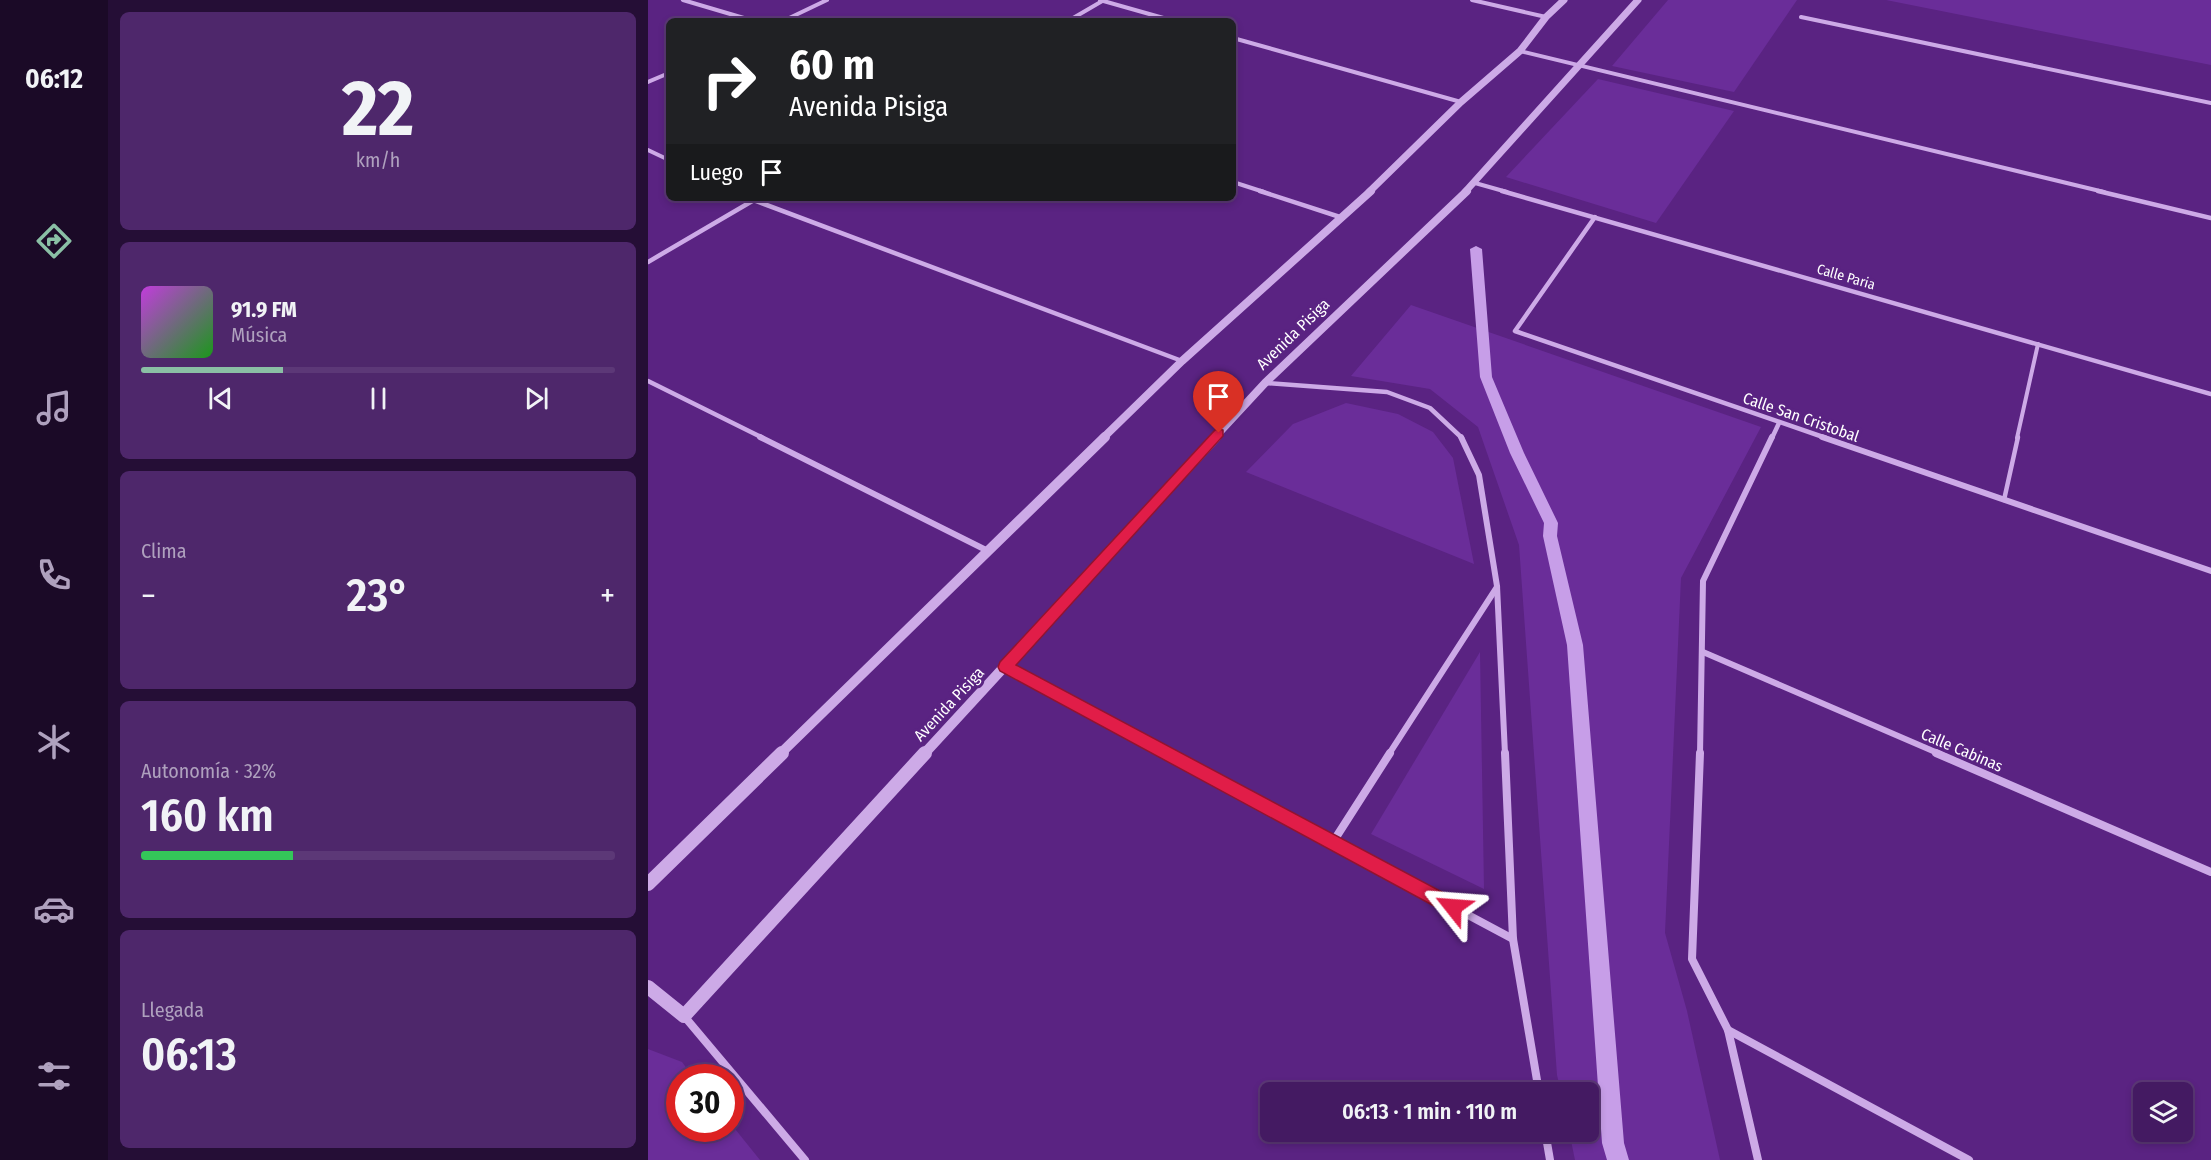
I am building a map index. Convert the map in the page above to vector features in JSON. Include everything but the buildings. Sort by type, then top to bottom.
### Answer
[{"type":"street","points":[[682,0],[744,18]]},
{"type":"street","points":[[789,18],[827,0]]},
{"type":"street","points":[[1073,18],[1102,0],[1164,18]]},
{"type":"street","points":[[1472,0],[1546,17]]},
{"type":"street","points":[[648,884],[1182,361],[1343,218],[1461,102],[1520,51],[1546,17],[1564,0]]},
{"type":"street","name":"Avenida Pisiga","points":[[684,1016],[1265,383],[1475,183],[1638,0]]},
{"type":"street","points":[[1801,16],[2211,103]]},
{"type":"street","points":[[1236,39],[1461,102]]},
{"type":"street","points":[[1520,51],[2211,218]]},
{"type":"street","points":[[648,82],[666,74]]},
{"type":"street","points":[[648,150],[666,159]]},
{"type":"street","points":[[1236,183],[1343,218]]},
{"type":"street","name":"Calle Paria","points":[[1475,183],[2211,394]]},
{"type":"street","points":[[648,262],[750,201]]},
{"type":"street","points":[[758,201],[1182,361]]},
{"type":"street","name":"Calle San Cristobal","points":[[1594,217],[1515,331],[2211,571]]},
{"type":"street","points":[[648,381],[988,551]]},
{"type":"street","points":[[1265,383],[1387,392],[1430,408],[1460,434],[1479,475],[1497,586],[1513,939],[1537,1082]]},
{"type":"street","points":[[1758,1160],[1728,1030],[1692,959],[1703,652],[1703,581],[1779,423]]},
{"type":"street","points":[[1333,842],[1497,586]]},
{"type":"street","name":"Calle Cabinas","points":[[1703,652],[2211,872]]},
{"type":"street","points":[[1005,667],[1513,939]]},
{"type":"street","points":[[648,987],[684,1016],[806,1160]]},
{"type":"street","points":[[1728,1030],[1969,1160]]},
{"type":"street","points":[[1547,1142],[1550,1160]]},
{"type":"lane","points":[[2004,500],[2038,344]]},
{"type":"shaded area","points":[[1668,0],[1797,0],[1734,92],[1612,66]]},
{"type":"shaded area","points":[[1886,0],[2211,0],[2211,65]]},
{"type":"shaded area","points":[[1598,79],[1734,111],[1656,223],[1506,177]]},
{"type":"shaded area","points":[[1411,305],[1761,427],[1681,578],[1665,933],[1687,1011],[1720,1160],[1575,1160],[1571,1142],[1599,1142],[1599,1082],[1559,1082],[1557,1075],[1519,545],[1478,427],[1430,389],[1351,376]]},
{"type":"shaded area","points":[[1346,403],[1398,414],[1433,432],[1453,458],[1474,564],[1246,472],[1293,424]]},
{"type":"shaded area","points":[[1480,652],[1484,889],[1371,834]]},
{"type":"shaded area","points":[[648,1049],[683,1064],[666,1064],[666,1142],[744,1142],[744,1140],[760,1160],[648,1160]]},
{"type":"waterway","points":[[1476,249],[1486,377],[1517,453],[1551,523],[1550,536],[1575,645],[1613,1143],[1618,1160]]},
{"type":"route","points":[[1219,433],[1005,667],[1453,907]]}]
